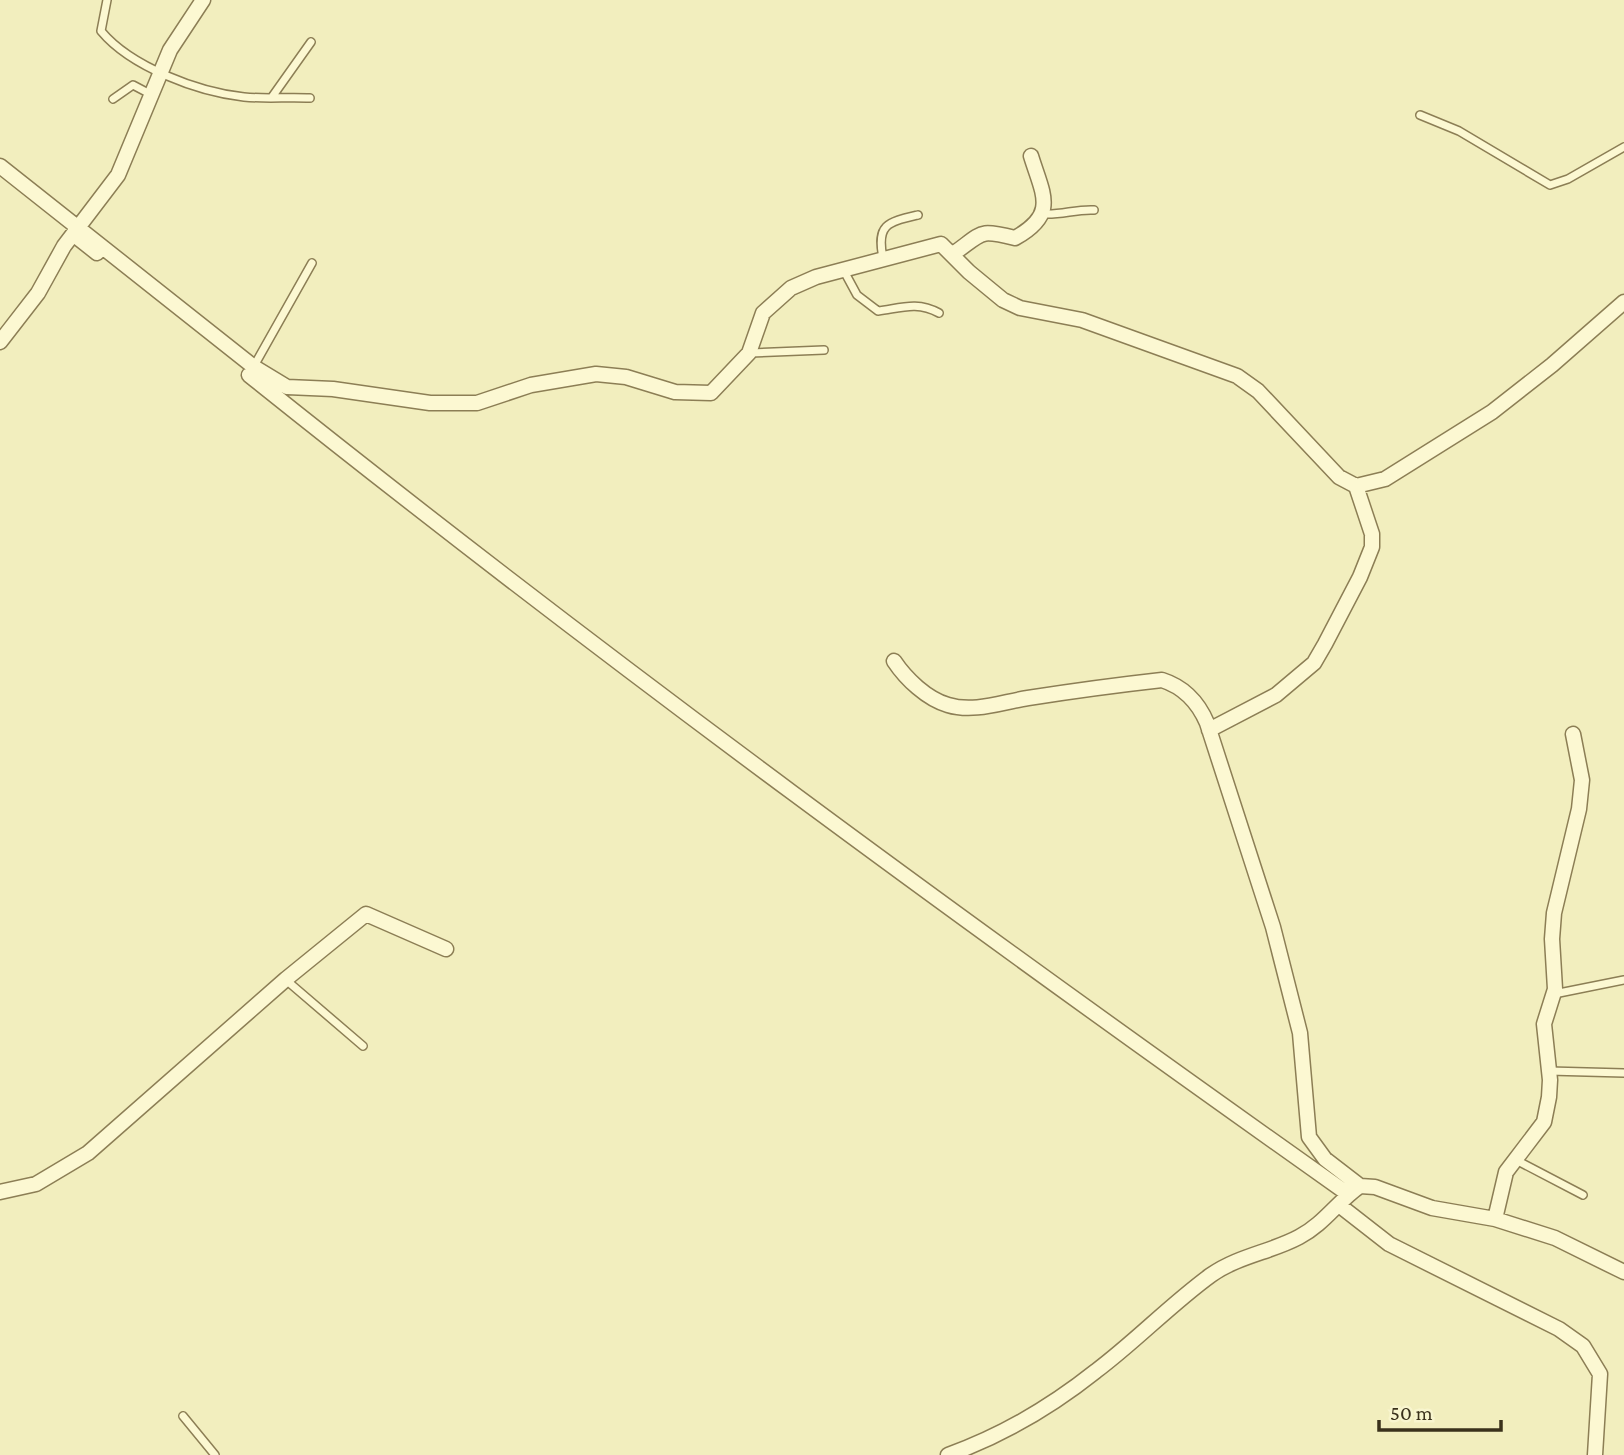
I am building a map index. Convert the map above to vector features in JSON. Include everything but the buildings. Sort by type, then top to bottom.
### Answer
[{"type":"street","points":[[0,342],[38,293],[76,230],[118,175],[170,50],[203,0]]},
{"type":"street","points":[[953,254],[991,230],[1015,237],[1035,225],[1044,214],[1045,200],[1031,156]]},
{"type":"street","points":[[0,166],[76,230],[633,675],[1008,953],[1349,1195]]},
{"type":"street","points":[[76,230],[254,367],[287,387],[334,389],[430,403],[477,403],[531,386],[596,373],[626,377],[675,392],[711,393],[749,353],[763,313],[771,303],[791,288],[816,277],[941,244],[1003,300],[1020,308],[1082,320],[1237,376],[1258,391],[1339,477],[1356,486],[1385,480],[1492,412],[1552,365],[1624,302]]},
{"type":"street","points":[[1209,730],[1276,695],[1307,670],[1320,654],[1360,577],[1371,547],[1372,534],[1356,486]]},
{"type":"street","points":[[894,661],[916,685],[939,701],[968,707],[1163,680],[1175,684],[1189,695],[1202,713],[1209,730],[1273,927],[1300,1033],[1309,1137],[1349,1195],[1389,1244],[1559,1328],[1583,1346],[1600,1374],[1595,1455]]},
{"type":"street","points":[[1495,1219],[1506,1172],[1544,1122],[1549,1097],[1544,1024],[1554,995],[1554,913],[1579,809],[1582,780],[1573,734]]},
{"type":"street","points":[[0,1192],[36,1184],[88,1153],[286,979],[366,914],[446,949]]},
{"type":"street","points":[[948,1455],[968,1451],[1044,1408],[1096,1371],[1212,1275],[1235,1261],[1299,1237],[1328,1217],[1349,1195],[1375,1187],[1432,1208],[1495,1219],[1555,1238],[1624,1272]]},
{"type":"lane","points":[[107,0],[102,31],[132,57],[161,74],[242,97],[310,98]]},
{"type":"lane","points":[[272,97],[311,42]]},
{"type":"lane","points":[[113,99],[132,85],[153,95]]},
{"type":"lane","points":[[1420,115],[1460,131],[1550,185],[1568,179],[1624,147]]},
{"type":"lane","points":[[1044,214],[1056,215],[1078,209],[1094,211]]},
{"type":"lane","points":[[883,258],[880,244],[884,228],[891,222],[918,215]]},
{"type":"lane","points":[[254,367],[312,263]]},
{"type":"lane","points":[[844,271],[857,295],[878,311],[907,305],[927,306],[939,313]]},
{"type":"lane","points":[[749,353],[824,350]]},
{"type":"lane","points":[[286,979],[363,1046]]},
{"type":"lane","points":[[1554,995],[1624,980]]},
{"type":"lane","points":[[1549,1071],[1624,1073]]},
{"type":"lane","points":[[1514,1159],[1583,1195]]},
{"type":"lane","points":[[183,1416],[215,1455]]}]
